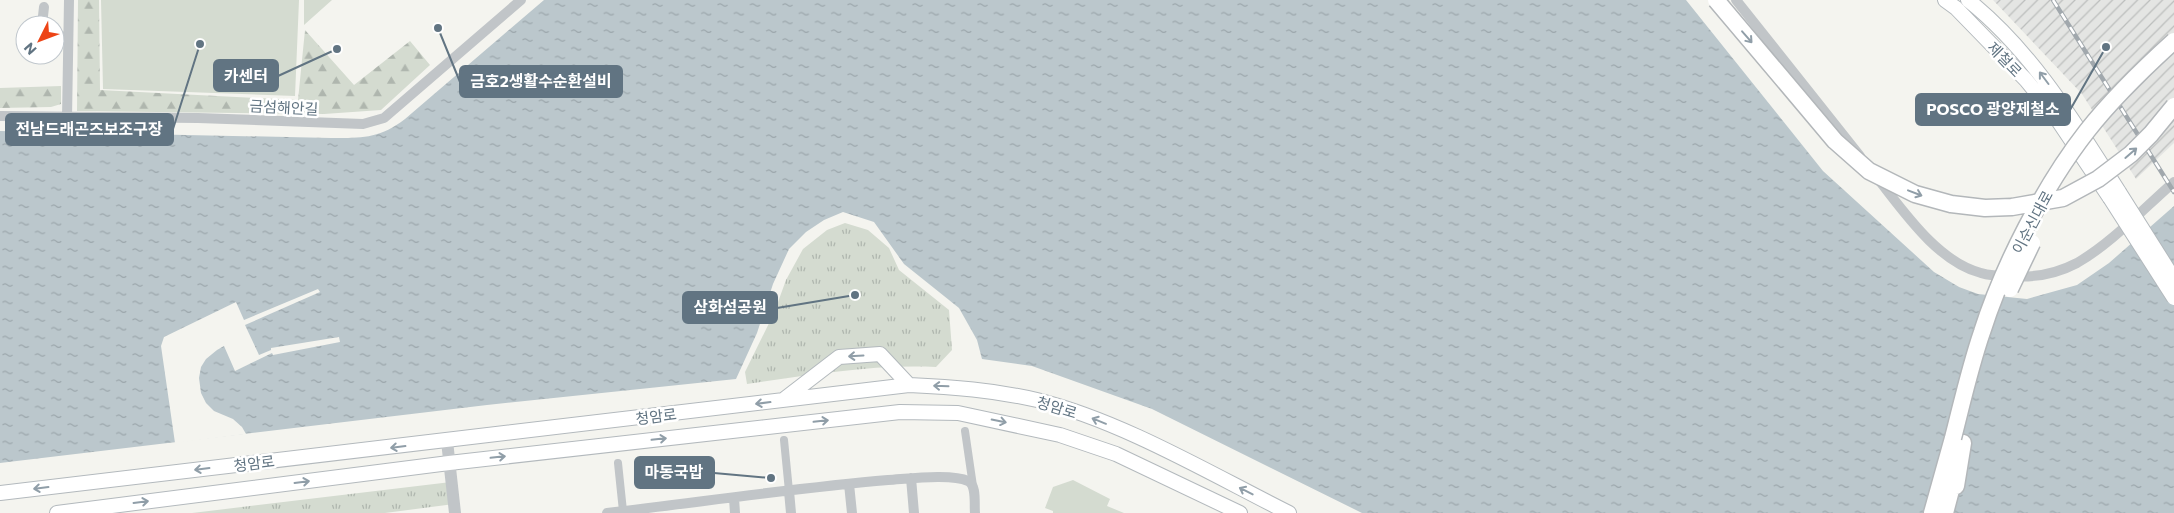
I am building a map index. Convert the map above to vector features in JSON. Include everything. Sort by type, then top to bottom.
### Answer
[{"type":"highway","points":[[1716,0],[1835,141],[1864,167],[1916,194],[1951,204],[1985,208],[2063,198],[2098,179],[2131,154],[2174,106]]},
{"type":"highway","name":"이순신대로","points":[[1958,441],[1964,395],[1987,317],[2010,262],[2043,199],[2061,169],[2097,119],[2144,68],[2174,41]]},
{"type":"highway","name":"이순신대로","points":[[1958,441],[1994,330],[2040,227],[2069,175],[2098,135],[2132,96],[2174,56]]},
{"type":"highway","points":[[1932,513],[1958,441]]},
{"type":"highway","points":[[1938,513],[1958,441]]},
{"type":"highway","points":[[1945,513],[1958,441]]},
{"type":"highway","points":[[1952,513],[1958,441]]},
{"type":"main road","name":"제철로","points":[[1945,0],[1956,8],[2026,80],[2115,195]]},
{"type":"main road","name":"제철로","points":[[1968,0],[2017,46],[2042,75],[2073,120],[2115,195]]},
{"type":"main road","points":[[2115,195],[2174,279]]},
{"type":"main road","points":[[2115,195],[2174,298]]},
{"type":"main road","points":[[783,401],[839,356],[880,354],[909,385]]},
{"type":"main road","name":"청암로","points":[[0,493],[909,385],[955,387],[996,392],[1038,400],[1076,412],[1130,433],[1289,513]]},
{"type":"main road","name":"청암로","points":[[58,513],[449,463],[900,412],[958,413],[1060,435],[1116,454],[1240,513]]},
{"type":"street","points":[[67,118],[69,0]]},
{"type":"street","name":"금섬해안길","points":[[0,116],[198,118],[363,124],[384,118],[521,0]]},
{"type":"street","points":[[1736,0],[1908,216],[1944,252],[1973,270],[1995,275],[2026,278],[2048,275],[2077,262],[2108,240],[2174,182]]},
{"type":"street","points":[[43,15],[44,7]]},
{"type":"street","points":[[965,431],[975,513]]},
{"type":"street","points":[[784,440],[792,513]]},
{"type":"street","points":[[447,441],[455,513]]},
{"type":"street","points":[[618,462],[623,512]]},
{"type":"street","points":[[607,513],[680,508],[734,498],[911,478],[956,478],[968,481],[973,486]]},
{"type":"street","points":[[911,478],[914,513]]},
{"type":"street","points":[[849,484],[852,513]]},
{"type":"street","points":[[734,498],[735,513]]},
{"type":"shaded area","points":[[1993,0],[2174,0],[2174,143],[2136,179],[2082,94]]},
{"type":"green space","points":[[78,0],[99,0],[100,90],[298,100],[305,30],[354,85],[410,41],[430,65],[381,110],[324,114],[77,111]]},
{"type":"green space","points":[[101,0],[299,0],[295,96],[103,89]]},
{"type":"green space","points":[[304,0],[332,0],[304,25]]},
{"type":"green space","points":[[61,86],[61,104],[51,107],[0,108],[0,88]]},
{"type":"green space","points":[[845,223],[868,230],[889,248],[899,270],[949,310],[952,350],[936,367],[865,369],[747,384],[745,372],[774,313],[786,280],[803,249],[827,230]]},
{"type":"green space","points":[[1073,480],[1110,499],[1107,506],[1124,513],[1053,513],[1053,511],[1045,508],[1053,487]]},
{"type":"green space","points":[[451,482],[454,504],[385,513],[192,513]]},
{"type":"water","points":[[544,0],[1686,0],[1823,171],[1934,272],[1959,287],[1978,294],[2027,299],[2077,285],[2109,263],[2174,206],[2174,513],[1362,513],[1152,409],[1032,366],[982,359],[977,340],[959,308],[904,264],[874,222],[843,212],[824,220],[806,232],[789,249],[773,284],[757,333],[736,379],[487,405],[0,463],[0,131],[331,138],[370,136],[396,126],[405,119]]},
{"type":"pier","points":[[318,289],[320,292],[245,325],[259,355],[271,350],[271,348],[339,337],[340,342],[273,355],[272,353],[235,371],[224,346],[217,350],[206,359],[201,367],[199,378],[201,393],[206,403],[214,411],[233,419],[242,427],[246,434],[175,443],[161,346],[164,337],[236,302],[244,320]]},
{"type":"railway","points":[[2053,0],[2174,192]]},
{"type":"place","name":"금호2생활수순환설비","points":[[438,28]]},
{"type":"place","name":"전남드래곤즈보조구장","points":[[200,44]]},
{"type":"place","name":"POSCO 광양제철소","points":[[2106,47]]},
{"type":"place","name":"카센터","points":[[337,49]]},
{"type":"place","name":"삼화섬공원","points":[[855,295]]},
{"type":"place","name":"마동국밥","points":[[771,478]]}]
